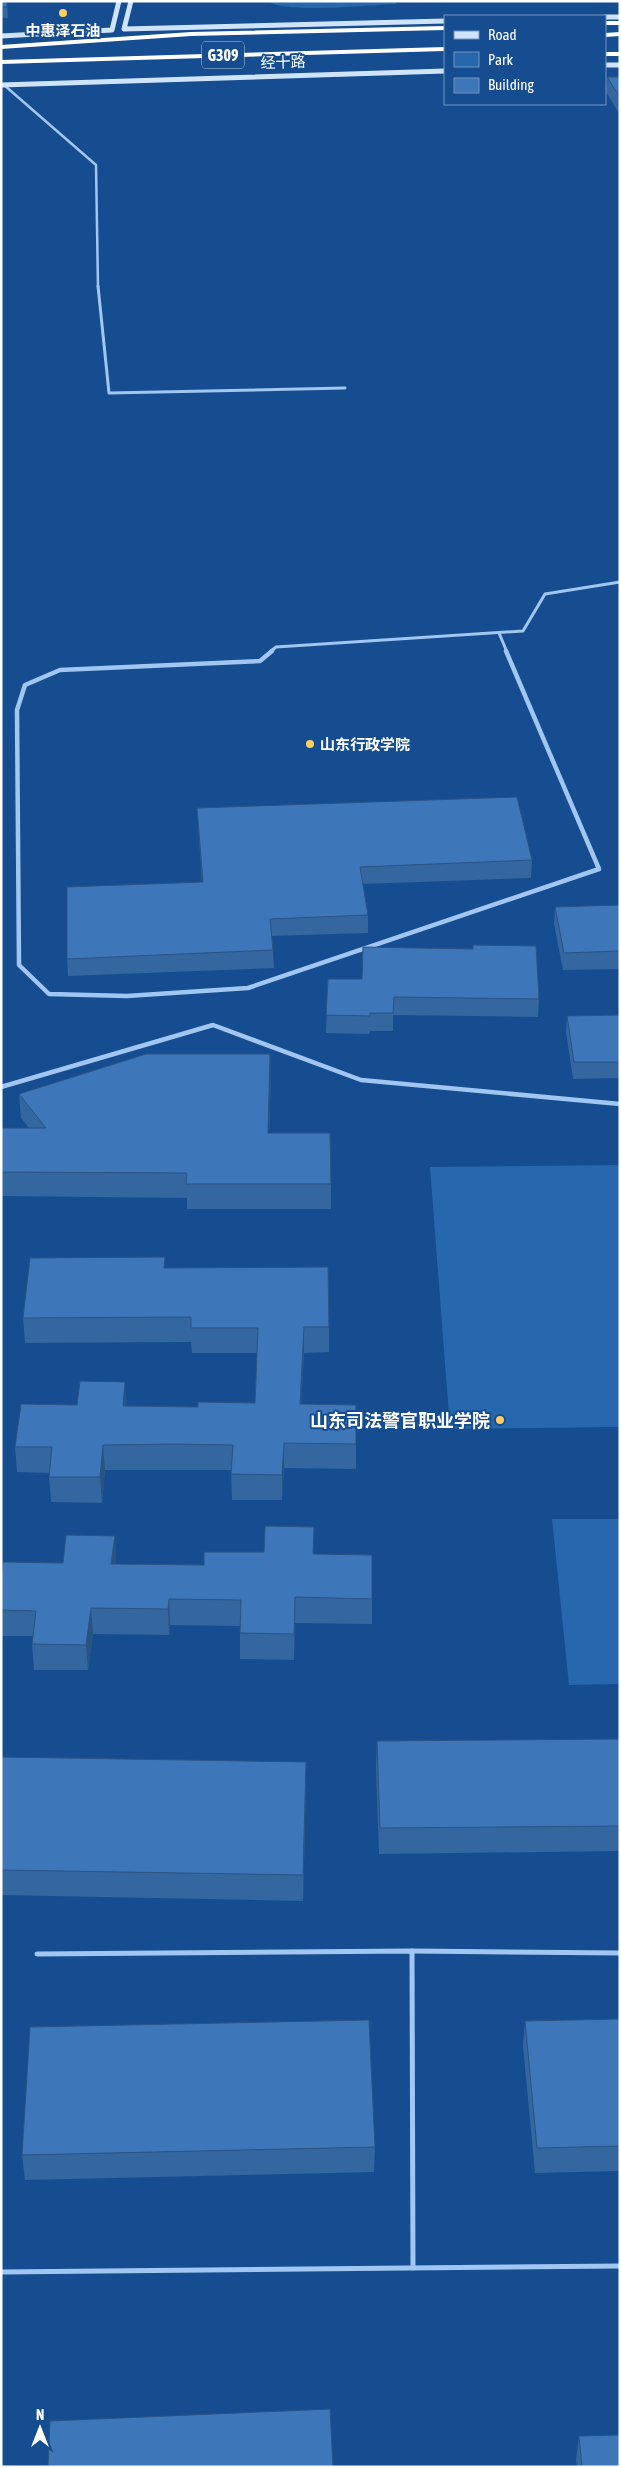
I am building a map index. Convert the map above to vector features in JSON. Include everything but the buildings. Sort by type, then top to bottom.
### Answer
[{"type":"highway","points":[[606,23],[620,23]]},
{"type":"highway","points":[[1,47],[191,34],[444,28]]},
{"type":"highway","points":[[112,30],[124,29]]},
{"type":"highway","points":[[606,34],[620,34]]},
{"type":"highway","points":[[1,51],[110,48]]},
{"type":"highway","name":"经十路","points":[[1,62],[444,48]]},
{"type":"highway","points":[[606,54],[620,54]]},
{"type":"main road","points":[[1,36],[112,30],[119,1]]},
{"type":"main road","points":[[131,1],[124,29],[444,21]]},
{"type":"main road","points":[[606,17],[620,17]]},
{"type":"main road","points":[[606,65],[620,65]]},
{"type":"main road","name":"经十路","points":[[3,85],[444,71]]},
{"type":"street","points":[[3,85],[96,165],[95,231],[105,367],[109,393],[345,388]]},
{"type":"street","points":[[499,633],[599,869],[248,988],[126,996],[49,994],[19,965],[17,710],[25,685],[60,670],[260,661],[276,647],[522,631],[546,594],[620,582]]},
{"type":"street","points":[[1,1087],[213,1024],[362,1080],[620,1104]]},
{"type":"lane","points":[[412,1952],[413,2268]]},
{"type":"lane","points":[[37,1954],[620,1953]]},
{"type":"lane","points":[[1,2272],[620,2266]]},
{"type":"green space","points":[[268,1],[396,1],[396,4],[309,8],[277,5]]},
{"type":"green space","points":[[620,1165],[620,1427],[450,1429],[430,1167]]},
{"type":"green space","points":[[552,1519],[620,1519],[620,1684],[569,1685]]},
{"type":"place","name":"中惠泽石油","points":[[63,13]]},
{"type":"place","name":"山东行政学院","points":[[310,744]]},
{"type":"place","name":"山东司法警官职业学院","points":[[500,1420]]}]
